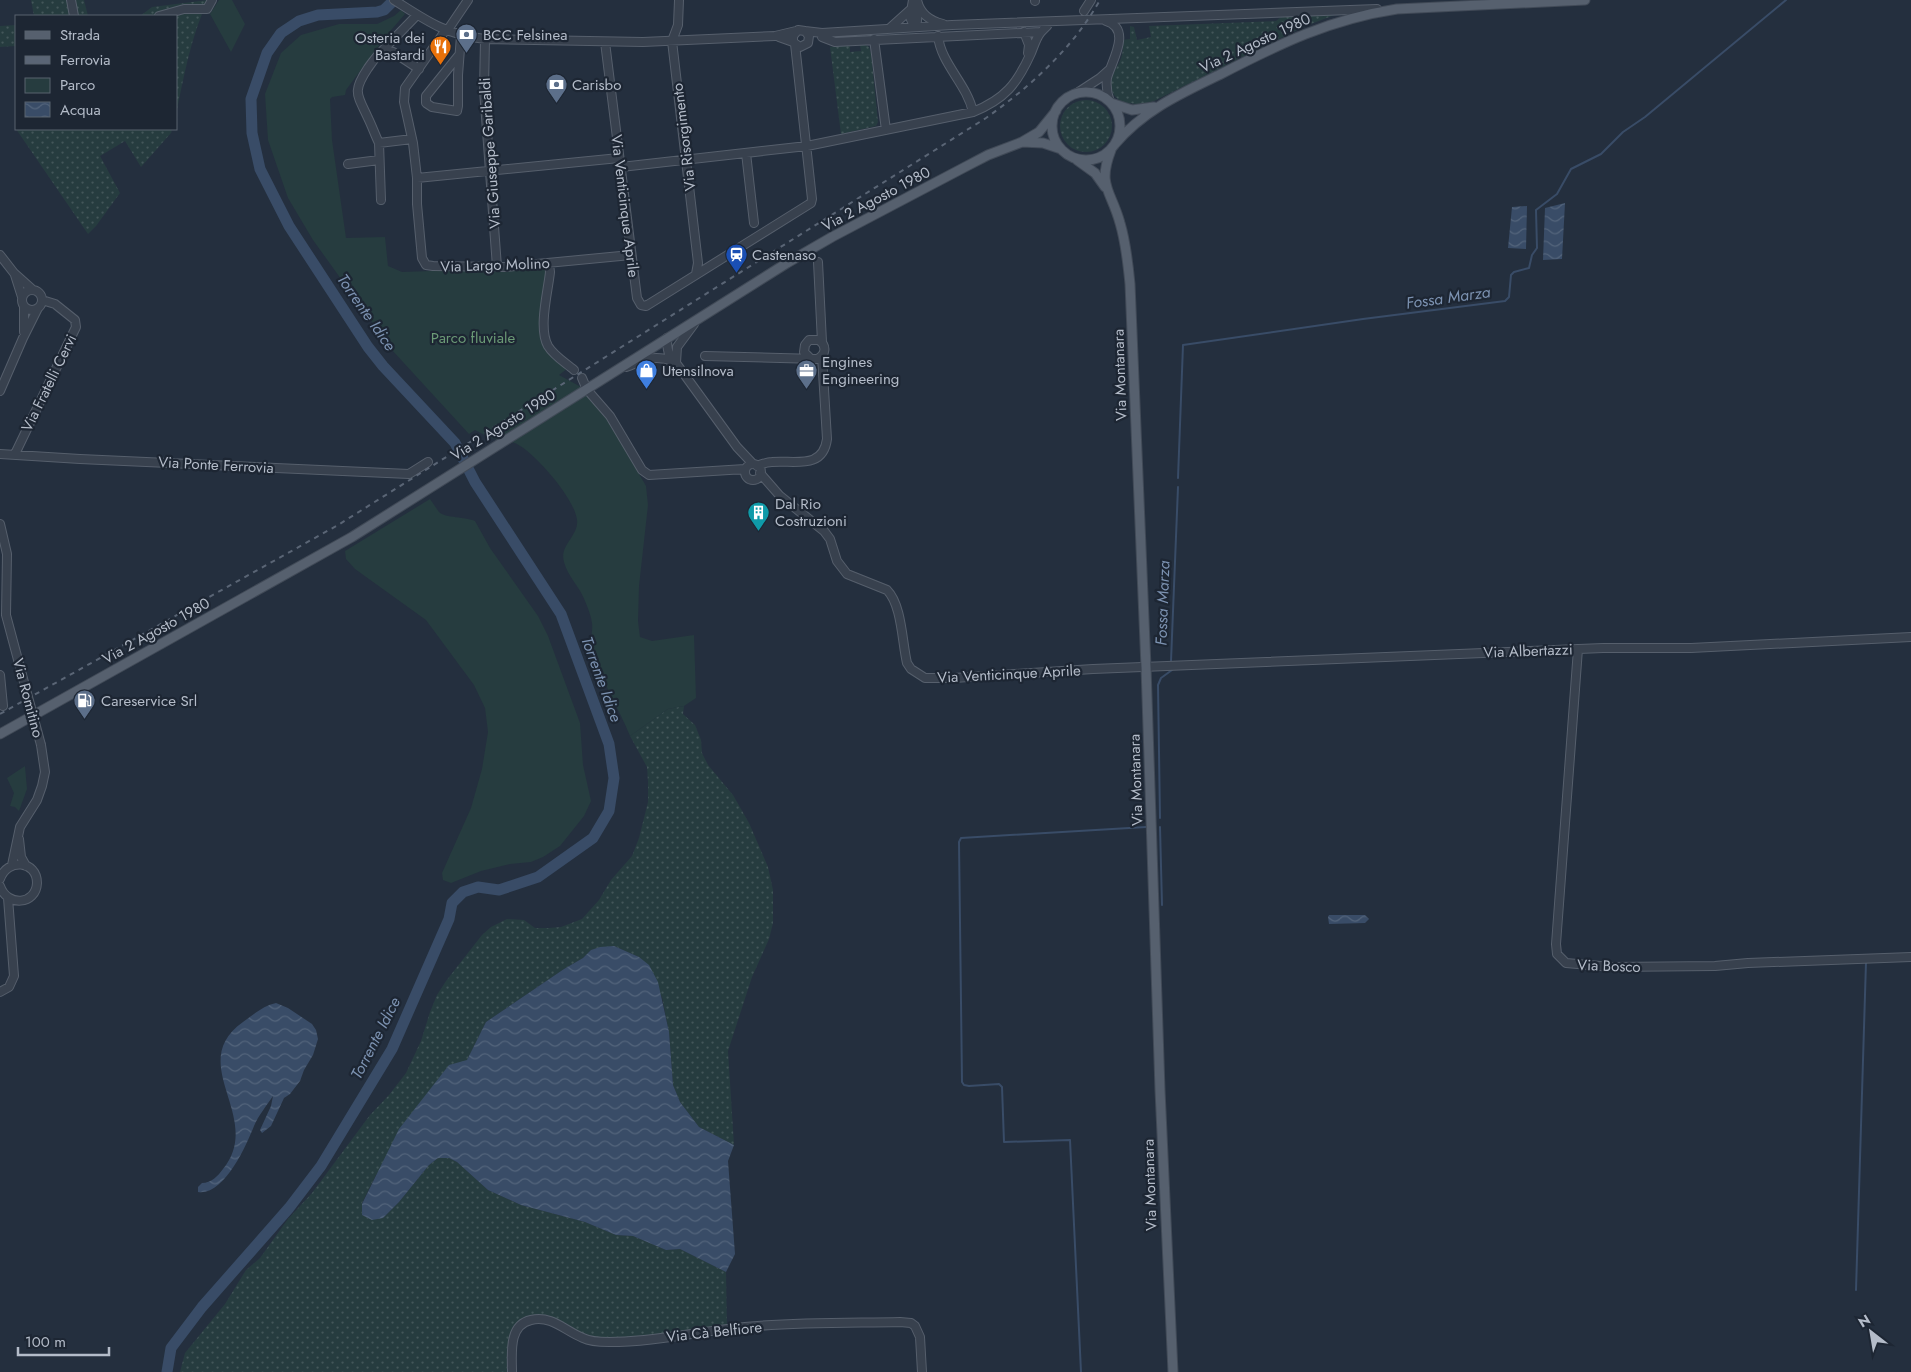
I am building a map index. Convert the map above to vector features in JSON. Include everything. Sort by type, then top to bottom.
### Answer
[{"type":"main road","name":"Via 2 Agosto 1980","points":[[1113,147],[1132,125],[1157,106],[1303,34],[1353,17],[1397,9],[1585,0]]},
{"type":"main road","points":[[1077,93],[1094,93],[1111,102],[1116,110],[1120,127],[1113,147],[1097,158],[1080,160],[1061,149],[1052,131],[1052,121],[1064,100],[1077,93]]},
{"type":"main road","name":"Via 2 Agosto 1980","points":[[1111,102],[1132,110],[1157,106]]},
{"type":"main road","name":"Via 2 Agosto 1980","points":[[0,734],[325,553],[700,317],[825,241],[965,166],[1022,142],[1039,132],[1056,111]]},
{"type":"main road","name":"Via 2 Agosto 1980","points":[[1022,142],[1042,143],[1061,149]]},
{"type":"main road","name":"Via Montanara","points":[[1113,147],[1104,170],[1107,190],[1120,220],[1129,268],[1146,667],[1159,1080],[1173,1372]]},
{"type":"main road","name":"Via Montanara","points":[[1072,157],[1086,165],[1107,190]]},
{"type":"street","points":[[71,0],[74,15]]},
{"type":"street","points":[[163,15],[184,9],[207,9],[212,0]]},
{"type":"street","points":[[394,0],[446,31],[461,36],[485,39],[605,42],[775,36],[801,30],[834,32],[914,27],[1397,9]]},
{"type":"street","name":"Via Largo Molino","points":[[468,0],[405,88],[404,102],[412,139],[417,178],[417,204],[422,258],[426,265],[497,267],[549,264],[631,255]]},
{"type":"street","name":"Via Risorgimento","points":[[679,0],[678,25],[672,41],[698,263],[696,274]]},
{"type":"street","points":[[1084,11],[1091,0]]},
{"type":"street","points":[[890,28],[916,2]]},
{"type":"street","points":[[916,2],[928,18],[952,26]]},
{"type":"street","points":[[914,27],[917,22],[916,2]]},
{"type":"street","points":[[910,10],[910,17],[914,27]]},
{"type":"street","points":[[381,200],[379,143],[359,101],[357,91],[359,81],[375,58],[416,14]]},
{"type":"street","points":[[1104,20],[1114,24],[1118,34],[1118,51],[1110,69],[1106,87],[1111,102]]},
{"type":"street","points":[[620,168],[807,146],[973,112],[991,104],[1009,90],[1018,78],[1041,32],[1049,22]]},
{"type":"street","points":[[798,65],[809,36],[806,31]]},
{"type":"street","points":[[696,274],[811,203],[807,146],[793,36],[796,32]]},
{"type":"street","points":[[775,36],[800,47],[834,32]]},
{"type":"street","points":[[1024,32],[1029,45],[1027,60]]},
{"type":"street","points":[[822,37],[835,42],[1041,32]]},
{"type":"street","points":[[459,55],[426,96],[426,103],[432,107],[457,111],[461,36]]},
{"type":"street","points":[[938,36],[942,52],[967,95],[973,112]]},
{"type":"street","name":"Via Giuseppe Garibaldi","points":[[485,39],[484,90],[497,267]]},
{"type":"street","points":[[874,39],[886,130]]},
{"type":"street","name":"Via Venticinque Aprile","points":[[605,42],[631,255],[637,298],[640,305],[646,306],[696,274]]},
{"type":"street","points":[[383,50],[393,52],[419,69]]},
{"type":"street","points":[[1077,93],[1110,69]]},
{"type":"street","points":[[379,143],[412,139]]},
{"type":"street","points":[[746,153],[754,223]]},
{"type":"street","points":[[417,178],[619,158]]},
{"type":"street","points":[[348,164],[379,160]]},
{"type":"street","points":[[0,255],[14,273],[32,290],[39,293],[42,300],[0,391]]},
{"type":"street","points":[[705,356],[817,359],[822,356],[825,351],[822,342],[818,262]]},
{"type":"street","points":[[549,264],[550,272],[543,329],[545,339],[553,352],[574,370]]},
{"type":"street","points":[[14,273],[24,307],[23,338]]},
{"type":"street","points":[[22,297],[26,292],[32,290]]},
{"type":"street","name":"Via Fratelli Cervi","points":[[15,454],[76,327],[75,320],[55,304],[42,300]]},
{"type":"street","points":[[24,307],[30,310],[38,308]]},
{"type":"street","points":[[675,352],[680,341],[700,317]]},
{"type":"street","points":[[613,372],[650,358],[662,357],[675,362],[674,346],[667,338]]},
{"type":"street","name":"Via Venticinque Aprile","points":[[667,338],[669,355],[753,471],[792,507],[824,531],[830,539],[837,561],[847,574],[887,590],[892,594],[898,610],[907,663],[911,669],[925,678],[954,678],[1146,667]]},
{"type":"street","points":[[811,359],[804,352],[807,342],[816,339],[822,342]]},
{"type":"street","points":[[753,471],[766,462],[805,462],[820,454],[826,445],[822,356]]},
{"type":"street","name":"Via Venticinque Aprile","points":[[590,393],[610,416],[642,470],[649,475],[734,469],[753,471]]},
{"type":"street","name":"Via Ponte Ferrovia","points":[[0,454],[409,474],[428,462]]},
{"type":"street","name":"Via Romitino","points":[[0,524],[7,554],[6,615],[41,745],[45,772],[37,800],[20,827],[12,865]]},
{"type":"street","name":"Via Albertazzi","points":[[1146,667],[1578,649],[1691,648],[1911,637]]},
{"type":"street","name":"Via Bosco","points":[[1578,649],[1556,944],[1556,954],[1560,960],[1573,965],[1652,967],[1911,957]]},
{"type":"street","name":"Via Romitino","points":[[0,675],[3,706]]},
{"type":"street","points":[[11,914],[19,901],[29,897],[36,888],[36,878],[21,857],[19,838]]},
{"type":"street","points":[[1,876],[12,865],[26,866]]},
{"type":"street","points":[[0,886],[4,895],[19,901]]},
{"type":"street","points":[[0,992],[9,986],[14,976],[11,914],[8,898]]},
{"type":"street","name":"Via Cà Belfiore","points":[[512,1372],[513,1338],[517,1330],[522,1324],[531,1320],[542,1320],[563,1326],[582,1338],[610,1342],[662,1338],[745,1327],[911,1323],[918,1331],[922,1372]]},
{"type":"green space","points":[[31,0],[84,0],[88,15],[34,15]]},
{"type":"green space","points":[[208,0],[193,42],[178,104],[178,15],[141,15],[152,7]]},
{"type":"green space","points":[[219,0],[232,0],[245,24],[231,52],[210,14]]},
{"type":"green space","name":"Parco fluviale","points":[[401,10],[405,14],[386,36],[346,90],[345,95],[330,99],[332,140],[346,238],[385,237],[388,266],[402,272],[542,267],[546,270],[540,332],[544,345],[553,357],[568,368],[559,375],[592,393],[646,486],[648,505],[639,586],[638,621],[640,637],[652,641],[694,635],[696,698],[684,706],[668,709],[630,736],[595,658],[591,643],[592,623],[587,606],[564,562],[564,551],[575,531],[577,520],[575,511],[562,489],[534,457],[515,443],[495,439],[475,430],[469,434],[392,350],[313,240],[288,198],[268,140],[265,94],[281,53],[301,35],[339,24],[377,24],[394,16]]},
{"type":"green space","points":[[1337,14],[1303,27],[1154,101],[1132,104],[1119,100],[1111,89],[1113,73],[1122,55],[1123,40],[1130,39],[1130,26],[1134,27],[1137,40],[1151,37],[1149,26],[1276,21],[1281,17]]},
{"type":"green space","points":[[15,25],[15,46],[0,47],[0,26]]},
{"type":"green space","points":[[864,44],[869,47],[871,53],[878,122],[876,126],[841,134],[830,47],[850,45],[850,52],[861,51],[860,45]]},
{"type":"green space","points":[[1081,100],[1091,100],[1105,107],[1112,121],[1112,131],[1105,145],[1091,152],[1081,152],[1071,148],[1064,141],[1060,131],[1060,121],[1064,111],[1071,104]]},
{"type":"green space","points":[[17,130],[172,130],[141,167],[125,141],[100,156],[120,193],[88,234]]},
{"type":"green space","points":[[430,499],[442,514],[475,521],[490,548],[538,616],[548,636],[580,723],[583,765],[591,801],[584,816],[560,846],[543,857],[531,862],[510,864],[481,871],[451,883],[443,880],[442,873],[471,808],[482,769],[488,732],[485,708],[474,685],[426,620],[355,569],[346,559],[345,551]]},
{"type":"green space","points":[[684,706],[683,714],[695,725],[701,740],[702,753],[708,765],[733,795],[749,823],[768,867],[773,890],[773,923],[769,939],[752,977],[728,1051],[734,1145],[699,1127],[680,1102],[673,1085],[669,1032],[662,997],[639,957],[614,946],[591,950],[583,958],[486,1022],[467,1060],[376,1175],[362,1203],[362,1215],[383,1218],[399,1202],[429,1165],[438,1158],[449,1158],[457,1162],[488,1190],[521,1205],[585,1222],[616,1235],[633,1236],[666,1250],[680,1249],[726,1272],[727,1329],[649,1338],[587,1340],[541,1317],[516,1326],[511,1372],[180,1372],[185,1353],[225,1304],[246,1270],[260,1258],[288,1219],[312,1193],[370,1115],[406,1073],[421,1041],[437,995],[482,935],[491,927],[507,919],[524,920],[535,928],[561,927],[582,919],[599,900],[611,880],[632,856],[639,838],[648,802],[647,767],[630,736],[668,709]]},
{"type":"green space","points":[[25,766],[27,789],[19,811],[15,807],[10,806],[14,793],[7,778]]},
{"type":"water","points":[[1565,203],[1562,259],[1543,260],[1545,208]]},
{"type":"water","points":[[1527,206],[1526,249],[1508,248],[1512,207]]},
{"type":"water","points":[[1329,915],[1365,915],[1369,919],[1365,923],[1329,924]]},
{"type":"water","points":[[614,946],[639,957],[649,965],[658,982],[669,1032],[673,1085],[680,1102],[699,1127],[734,1145],[728,1161],[735,1254],[726,1272],[680,1249],[666,1250],[633,1236],[616,1235],[585,1222],[521,1205],[488,1190],[457,1162],[449,1158],[438,1158],[429,1165],[399,1202],[383,1218],[372,1220],[362,1215],[362,1204],[399,1129],[449,1065],[467,1060],[486,1022],[583,958],[591,950]]},
{"type":"water","points":[[276,1003],[288,1008],[312,1024],[318,1039],[313,1055],[300,1081],[290,1094],[284,1098],[271,1126],[262,1133],[260,1130],[271,1106],[273,1096],[258,1118],[233,1168],[217,1186],[208,1191],[198,1192],[198,1187],[202,1183],[217,1177],[233,1149],[236,1130],[222,1073],[221,1055],[227,1038],[255,1013]]},
{"type":"waterway","name":"Torrente Idice","points":[[167,1372],[171,1348],[202,1307],[289,1208],[321,1166],[392,1049],[449,919],[452,903],[463,892],[478,887],[499,890],[538,877],[593,838],[609,811],[614,778],[609,744],[561,614],[475,482],[455,443],[383,366],[368,347],[289,226],[260,169],[252,133],[251,99],[267,53],[281,33],[299,21],[318,15],[377,12],[384,10],[394,0]]},
{"type":"waterway","name":"Fossa Marza","points":[[1178,478],[1183,345],[1505,301],[1509,297],[1511,275],[1514,272],[1529,268],[1532,255],[1537,248],[1536,210],[1557,194],[1571,169],[1601,154],[1623,132],[1645,117],[1786,0]]},
{"type":"waterway","name":"Fossa Marza","points":[[1171,661],[1178,487]]},
{"type":"waterway","name":"Fossa Marza","points":[[1160,818],[1158,685],[1161,678],[1172,670]]},
{"type":"waterway","points":[[1081,1372],[1070,1140],[1004,1142],[1002,1087],[999,1084],[969,1086],[964,1085],[962,1082],[959,842],[961,838],[1146,827]]},
{"type":"waterway","name":"Fossa Marza","points":[[1160,827],[1162,905]]},
{"type":"waterway","points":[[1856,1290],[1866,962],[1868,961]]},
{"type":"railway","points":[[0,714],[338,525],[986,118],[1019,93],[1050,65],[1077,34],[1100,0]]},
{"type":"place","name":"BCC Felsinea","points":[[467,54]]},
{"type":"place","name":"Osteria dei Bastardi","points":[[441,66]]},
{"type":"place","name":"Carisbo","points":[[556,104]]},
{"type":"place","name":"Castenaso","points":[[736,274]]},
{"type":"place","name":"Utensilnova","points":[[646,390]]},
{"type":"place","name":"Engines Engineering","points":[[806,390]]},
{"type":"place","name":"Dal Rio Costruzioni","points":[[759,532]]},
{"type":"place","name":"Careservice Srl","points":[[85,720]]}]
